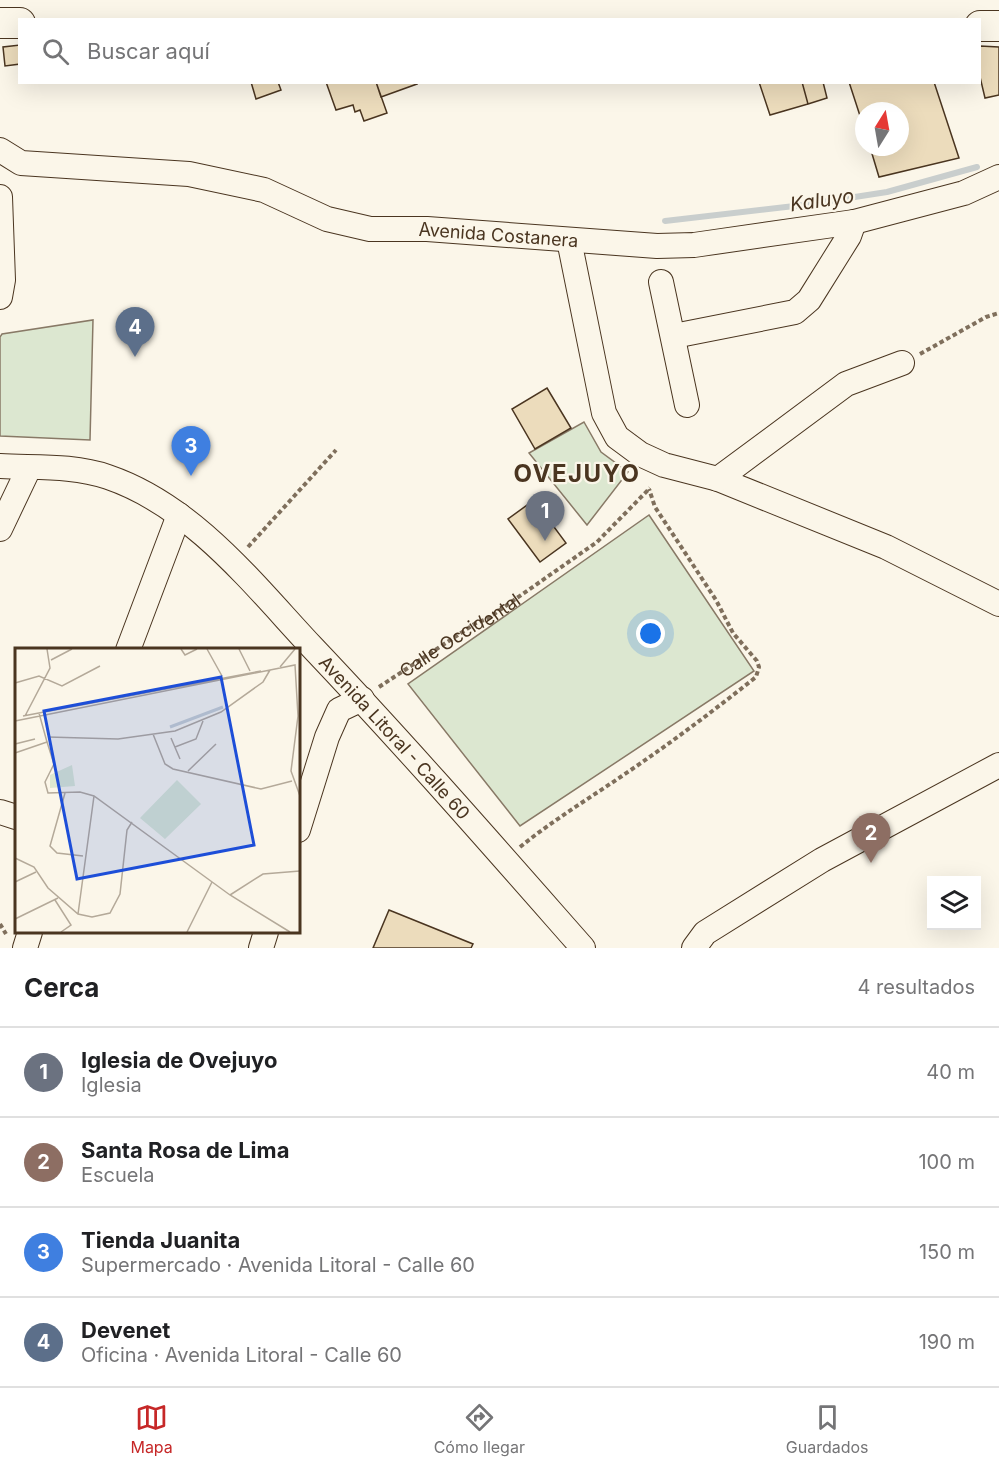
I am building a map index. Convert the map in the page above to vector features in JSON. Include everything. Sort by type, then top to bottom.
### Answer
[{"type":"main road","points":[[0,22],[18,23]]},
{"type":"main road","points":[[981,26],[999,27]]},
{"type":"street","name":"Avenida Costanera","points":[[0,150],[21,163],[199,176],[264,190],[327,219],[370,230],[427,229],[657,246],[694,245],[854,222],[964,193],[999,177]]},
{"type":"street","points":[[0,197],[3,280],[0,297]]},
{"type":"street","points":[[674,336],[795,312],[809,300],[849,236],[854,222]]},
{"type":"street","points":[[569,240],[604,413],[617,437],[640,454],[664,465],[718,479],[886,547],[999,604]]},
{"type":"street","points":[[661,282],[687,405]]},
{"type":"street","points":[[718,479],[846,384],[902,363]]},
{"type":"street","name":"Avenida Litoral - Calle 60","points":[[0,465],[29,468],[75,468],[108,477],[142,492],[179,515],[233,563],[362,699],[583,948]]},
{"type":"street","points":[[0,529],[29,468]]},
{"type":"street","points":[[129,648],[179,515]]},
{"type":"street","points":[[300,824],[327,737],[339,710],[362,699]]},
{"type":"street","points":[[694,948],[705,933],[822,860],[999,765]]},
{"type":"street","points":[[0,812],[15,817]]},
{"type":"street","points":[[25,948],[30,933]]},
{"type":"street","points":[[261,948],[266,933]]},
{"type":"path","points":[[902,363],[986,317],[999,313]]},
{"type":"path","points":[[233,563],[336,450]]},
{"type":"path","name":"Calle Occidental","points":[[362,699],[476,623],[487,619],[597,542],[657,481],[664,465]]},
{"type":"path","points":[[506,861],[540,832],[725,702],[758,673],[757,661],[733,633],[716,600],[655,507],[649,489]]},
{"type":"green space","points":[[93,320],[90,440],[0,436],[0,337],[2,334]]},
{"type":"green space","points":[[584,422],[601,452],[628,472],[587,525],[529,453]]},
{"type":"green space","points":[[649,515],[754,671],[520,826],[408,684]]},
{"type":"building","points":[[18,45],[18,64],[5,66],[3,47]]},
{"type":"building","points":[[981,46],[999,47],[999,95],[985,98],[981,81]]},
{"type":"building","points":[[252,84],[279,84],[281,90],[256,99]]},
{"type":"building","points":[[327,84],[377,84],[387,113],[364,121],[360,110],[355,112],[353,105],[336,110]]},
{"type":"building","points":[[377,84],[417,84],[381,97]]},
{"type":"building","points":[[760,84],[803,84],[808,104],[770,115]]},
{"type":"building","points":[[803,84],[824,84],[827,98],[808,104]]},
{"type":"building","points":[[850,84],[935,84],[959,158],[879,177],[873,156],[909,156],[909,102],[856,102]]},
{"type":"building","points":[[547,388],[571,428],[535,449],[512,409]]},
{"type":"building","points":[[534,500],[566,543],[540,562],[508,519]]},
{"type":"building","points":[[389,910],[473,944],[471,948],[373,948]]},
{"type":"waterway","name":"Kaluyo","points":[[665,221],[803,205],[887,192],[977,167]]},
{"type":"place","name":"Devenet","points":[[135,357]]},
{"type":"place","name":"Tienda Juanita","points":[[191,476]]},
{"type":"place","name":"Iglesia de Ovejuyo","points":[[545,541]]},
{"type":"place","name":"Santa Rosa de Lima","points":[[871,863]]},
{"type":"district","name":"OVEJUYO","points":[[577,473]]}]
